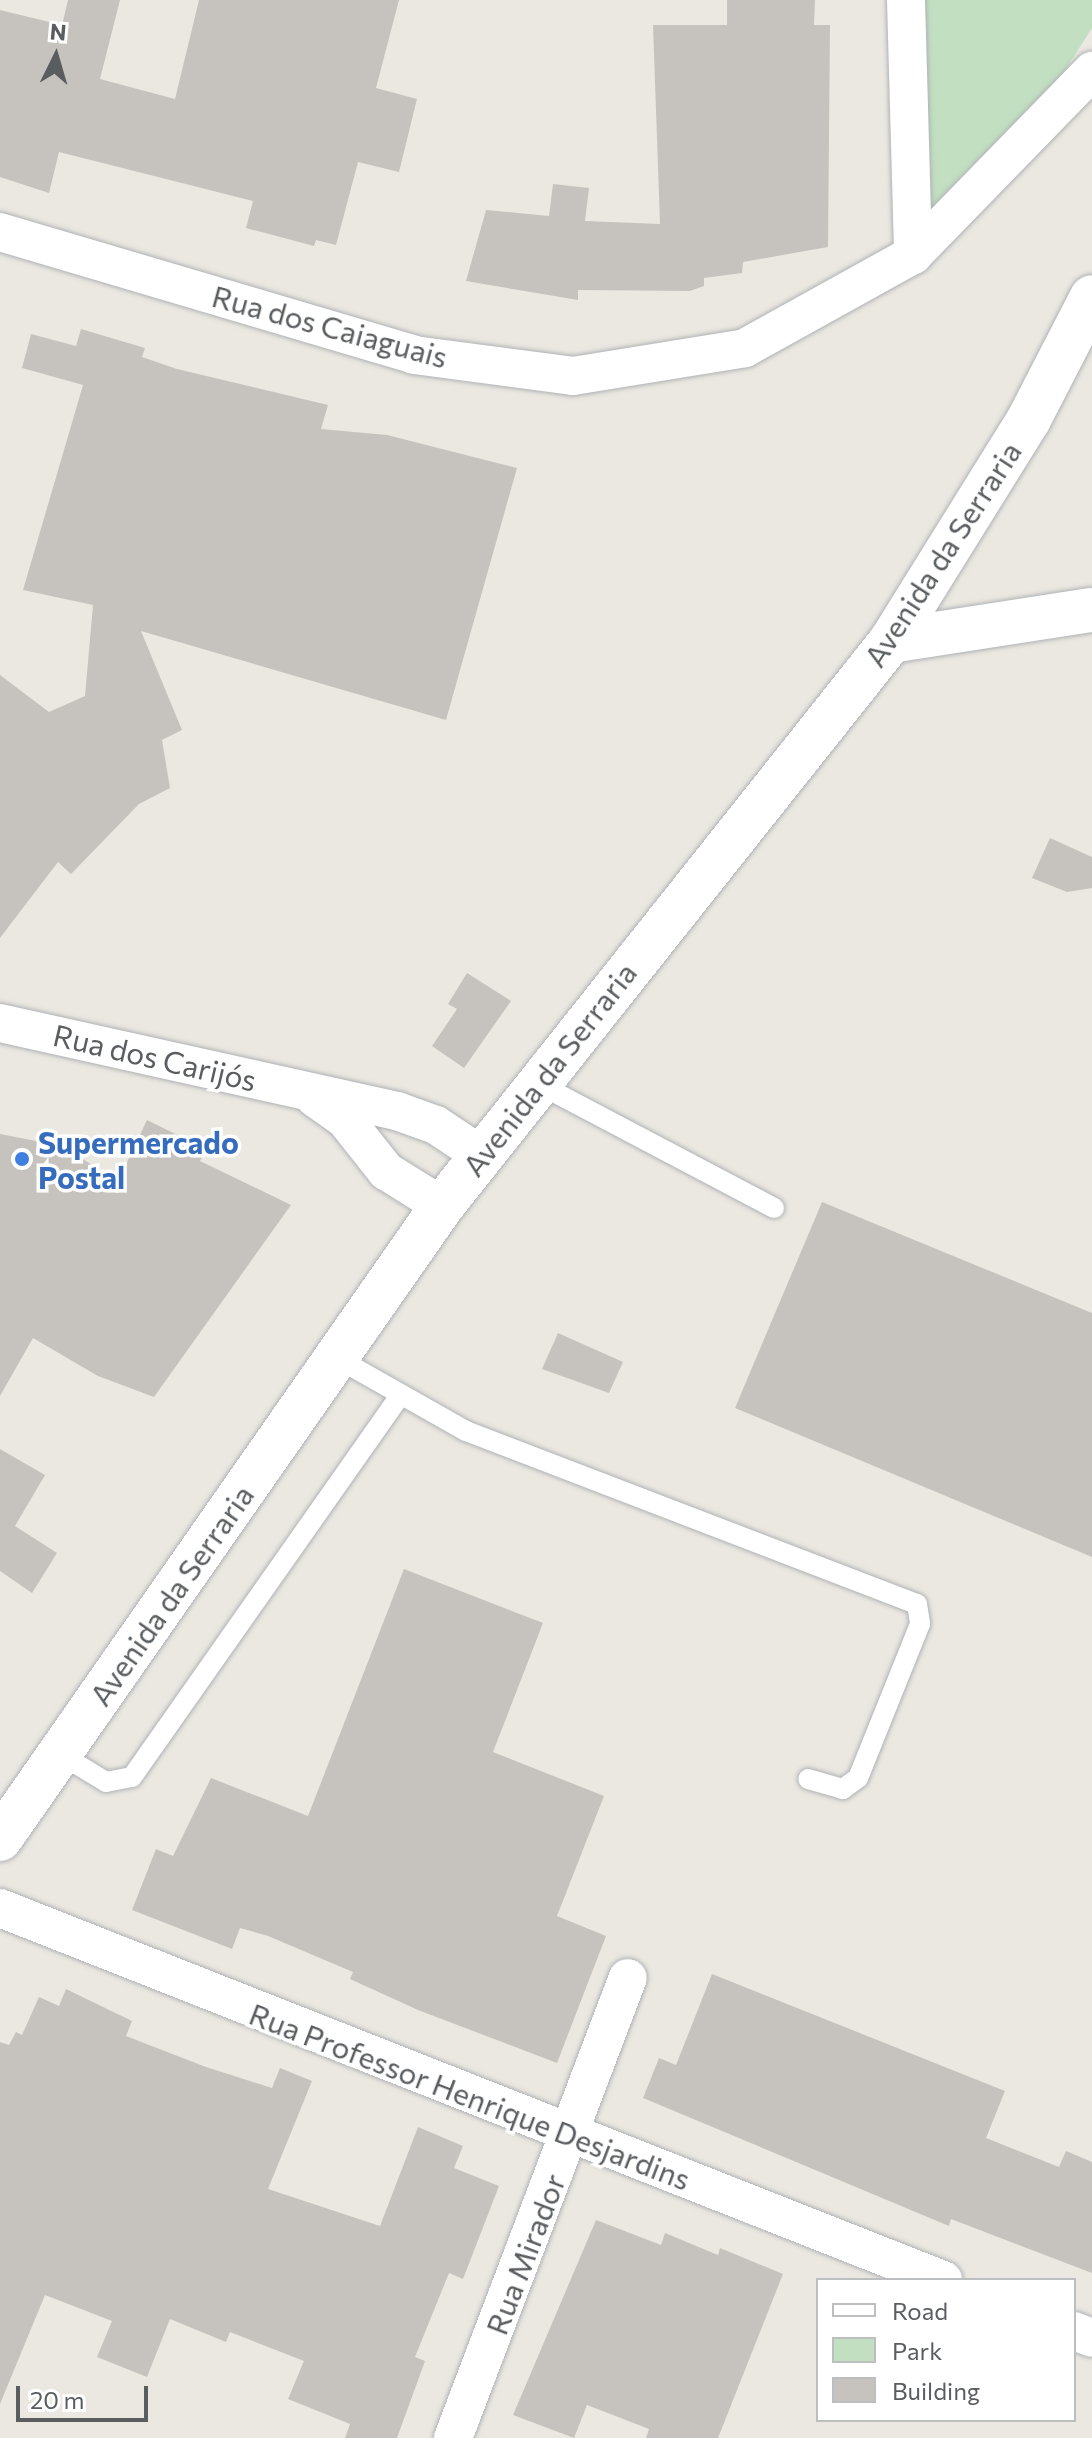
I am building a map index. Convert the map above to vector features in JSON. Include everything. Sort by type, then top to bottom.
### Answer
[{"type":"main road","name":"Avenida da Serraria","points":[[0,1839],[442,1206],[891,641],[1029,419],[1092,297]]},
{"type":"main road","points":[[891,641],[1092,610]]},
{"type":"street","points":[[906,0],[913,255]]},
{"type":"street","name":"Rua dos Caiaguais","points":[[0,232],[414,355],[573,376],[745,348],[913,255],[1092,71]]},
{"type":"street","name":"Rua dos Carijós","points":[[0,1023],[152,1051],[309,1095],[410,1116],[481,1155]]},
{"type":"street","name":"Rua dos Carijós","points":[[309,1095],[344,1118],[386,1171],[442,1206]]},
{"type":"street","name":"Rua Professor Henrique Desjardins","points":[[0,1908],[571,2137],[938,2278]]},
{"type":"street","name":"Rua Mirador","points":[[453,2438],[571,2137],[628,1978]]},
{"type":"lane","points":[[537,1083],[774,1208]]},
{"type":"lane","points":[[335,1357],[466,1431],[917,1604],[920,1624],[858,1778],[843,1789],[808,1779]]},
{"type":"lane","points":[[60,1754],[106,1782],[132,1777],[400,1396]]},
{"type":"green space","points":[[922,0],[1092,0],[1092,28],[1064,72],[929,210]]},
{"type":"building","points":[[68,0],[120,0],[100,79],[175,99],[199,0],[399,0],[376,88],[417,99],[399,172],[358,162],[336,245],[316,240],[314,246],[246,228],[253,201],[59,152],[49,193],[0,177],[0,10],[62,25]]},
{"type":"building","points":[[727,0],[815,0],[814,25],[830,25],[828,247],[743,262],[742,273],[704,278],[704,286],[690,291],[578,290],[578,300],[466,281],[486,210],[549,216],[553,184],[589,188],[585,221],[660,224],[653,25],[727,25]]},
{"type":"building","points":[[81,329],[145,348],[142,357],[177,369],[328,405],[321,429],[387,435],[517,468],[446,720],[141,631],[182,730],[162,740],[170,788],[139,804],[71,874],[58,862],[0,938],[0,675],[49,712],[85,696],[93,605],[23,590],[83,385],[22,368],[31,334],[76,346]]},
{"type":"building","points":[[1050,838],[1092,857],[1092,888],[1067,892],[1032,878]]},
{"type":"building","points":[[467,973],[511,1001],[464,1068],[432,1046],[457,1009],[448,1004]]},
{"type":"building","points":[[147,1120],[206,1149],[200,1161],[291,1205],[154,1397],[98,1376],[33,1338],[0,1396],[0,1134],[62,1146],[118,1181]]},
{"type":"building","points":[[822,1202],[1092,1313],[1092,1557],[735,1408]]},
{"type":"building","points":[[558,1333],[623,1362],[609,1393],[542,1369]]},
{"type":"building","points":[[0,1449],[45,1475],[15,1526],[57,1553],[32,1593],[0,1571]]},
{"type":"building","points":[[404,1569],[543,1623],[493,1752],[604,1796],[557,1916],[606,1936],[557,2063],[418,2010],[350,1979],[353,1972],[268,1936],[240,1928],[232,1949],[132,1910],[156,1849],[173,1856],[211,1778],[308,1816]]},
{"type":"building","points":[[712,1974],[1005,2091],[986,2138],[1059,2167],[1066,2151],[1092,2162],[1092,2273],[951,2219],[949,2226],[643,2098],[659,2058],[676,2065]]},
{"type":"building","points":[[66,1989],[132,2021],[126,2036],[206,2067],[272,2088],[280,2068],[312,2081],[268,2189],[380,2226],[418,2127],[463,2146],[454,2168],[499,2186],[463,2279],[449,2273],[415,2357],[425,2361],[397,2438],[345,2438],[350,2424],[288,2399],[304,2361],[230,2332],[226,2342],[170,2319],[147,2377],[97,2357],[112,2321],[45,2295],[0,2404],[0,2042],[9,2045],[16,2032],[22,2035],[39,1997],[59,2006]]},
{"type":"building","points":[[596,2220],[661,2245],[665,2233],[718,2255],[720,2248],[783,2274],[718,2438],[646,2438],[649,2429],[587,2405],[574,2438],[513,2415]]},
{"type":"place","name":"Supermercado Postal","points":[[22,1159]]}]
